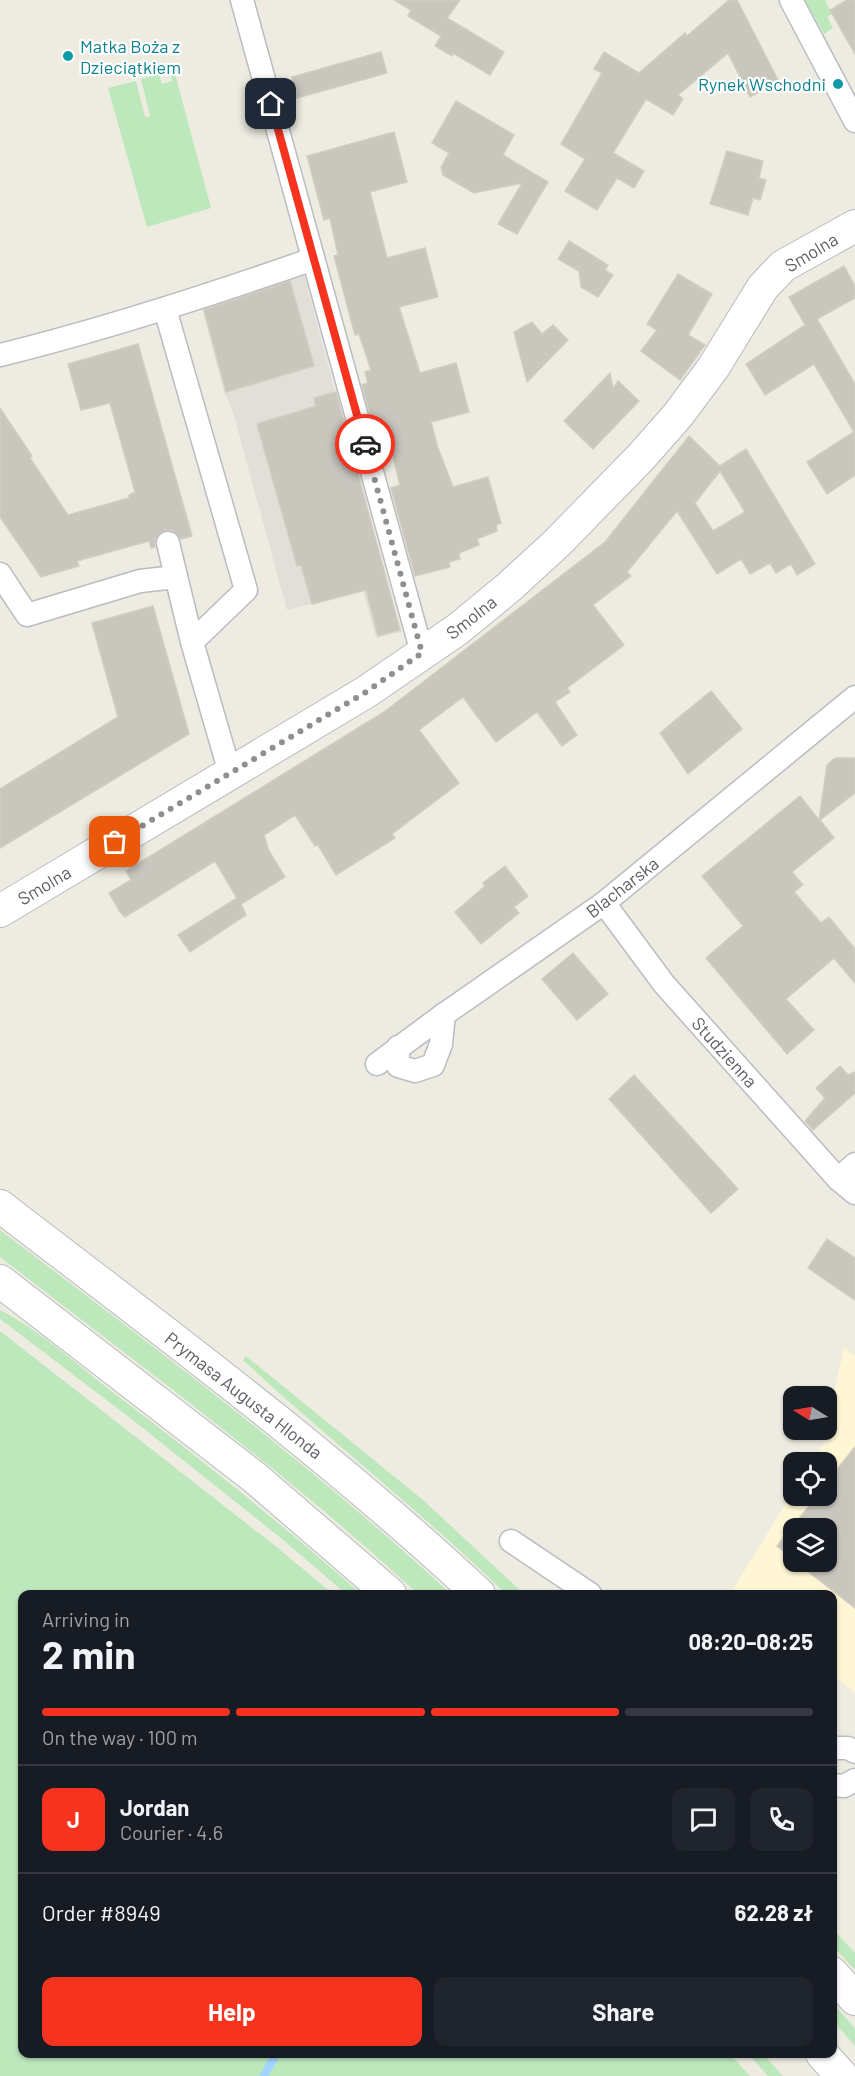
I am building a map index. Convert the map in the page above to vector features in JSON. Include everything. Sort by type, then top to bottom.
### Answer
[{"type":"main road","name":"Smolna","points":[[0,911],[366,692],[458,629],[557,543],[641,457],[678,415],[713,368],[763,287],[783,266],[855,226]]},
{"type":"main road","name":"Prymasa Augusta Hlonda","points":[[0,1206],[173,1338],[341,1472],[408,1528],[475,1590]]},
{"type":"main road","points":[[0,1281],[254,1478],[385,1590]]},
{"type":"main road","points":[[837,1979],[855,1999]]},
{"type":"main road","points":[[826,2058],[842,2076]]},
{"type":"street","points":[[242,0],[422,653]]},
{"type":"street","points":[[791,0],[855,121]]},
{"type":"street","points":[[0,355],[165,309],[314,259]]},
{"type":"street","points":[[165,309],[246,590],[192,642]]},
{"type":"street","points":[[168,543],[192,642],[230,773]]},
{"type":"street","points":[[0,574],[27,615],[140,581],[176,577]]},
{"type":"street","name":"Blacharska","points":[[378,1064],[444,1014],[604,903],[855,697]]},
{"type":"street","name":"Studzienna","points":[[604,903],[664,984],[849,1179]]},
{"type":"street","points":[[398,1047],[398,1066],[415,1071],[433,1065],[441,1044],[444,1014]]},
{"type":"street","points":[[511,1541],[584,1590]]},
{"type":"street","points":[[837,1748],[848,1748],[855,1752]]},
{"type":"street","points":[[837,1785],[844,1786],[855,1780]]},
{"type":"shaded area","points":[[304,274],[380,561],[402,632],[376,638],[363,591],[287,610],[232,409],[224,392],[201,305]]},
{"type":"shaded area","points":[[844,1347],[855,1356],[855,1693],[837,1678],[837,1590],[732,1590],[784,1506],[837,1506],[837,1452],[818,1452],[824,1440],[837,1440],[836,1386]]},
{"type":"green space","points":[[805,0],[825,0],[832,14],[827,17],[833,28],[824,34]]},
{"type":"green space","points":[[174,70],[211,208],[147,227],[108,88],[136,81],[145,117],[150,116],[141,79],[159,74],[162,84],[172,81],[170,71]]},
{"type":"green space","points":[[0,1230],[287,1452],[446,1590],[414,1590],[266,1463],[0,1257]]},
{"type":"green space","points":[[0,1310],[44,1338],[270,1517],[356,1590],[341,1590],[282,1539],[134,1421],[0,1319]]},
{"type":"green space","points":[[0,1331],[278,1548],[328,1590],[18,1590],[18,2058],[734,2058],[750,2076],[0,2076]]},
{"type":"green space","points":[[246,1356],[423,1500],[520,1590],[502,1590],[442,1534],[243,1360]]},
{"type":"green space","points":[[837,1933],[855,1953],[855,1970],[837,1950]]},
{"type":"green space","points":[[837,2008],[855,2029],[855,2046],[837,2026]]},
{"type":"green space","points":[[752,2058],[767,2058],[783,2076],[768,2076]]},
{"type":"building","points":[[394,0],[460,0],[447,18],[504,52],[490,75],[453,53],[452,56],[435,46],[441,36],[408,16],[411,10]]},
{"type":"building","points":[[729,0],[737,0],[779,82],[750,97],[728,53],[678,95],[683,99],[673,115],[646,99],[613,153],[644,171],[634,188],[617,178],[597,210],[565,191],[585,159],[561,144],[602,73],[594,69],[604,52],[639,73],[685,33],[687,36]]},
{"type":"building","points":[[847,0],[855,0],[855,54],[830,10]]},
{"type":"building","points":[[381,52],[387,73],[297,98],[292,77]]},
{"type":"building","points":[[456,101],[514,135],[503,155],[548,182],[517,234],[498,224],[522,183],[474,193],[443,175],[441,167],[449,153],[432,143]]},
{"type":"building","points":[[394,132],[407,182],[370,192],[387,258],[425,248],[438,297],[399,307],[420,373],[456,363],[469,412],[431,422],[453,487],[488,477],[501,523],[496,525],[497,531],[477,539],[479,545],[459,553],[460,559],[449,562],[450,567],[415,576],[391,488],[400,485],[391,448],[380,451],[362,385],[368,383],[365,372],[371,370],[359,334],[355,335],[334,256],[338,255],[330,218],[324,220],[307,156]]},
{"type":"building","points":[[727,151],[763,161],[759,178],[766,180],[760,200],[753,198],[748,215],[710,204]]},
{"type":"building","points":[[569,241],[608,265],[605,270],[613,275],[598,297],[581,287],[579,271],[558,259]]},
{"type":"building","points":[[844,266],[855,286],[855,298],[817,319],[855,384],[855,475],[827,494],[807,462],[854,432],[814,364],[765,395],[746,364],[805,325],[789,297]]},
{"type":"building","points":[[678,274],[712,294],[688,335],[705,345],[680,380],[641,351],[657,330],[647,324]]},
{"type":"building","points":[[290,281],[314,366],[226,392],[204,310]]},
{"type":"building","points":[[532,322],[542,334],[553,325],[568,340],[527,382],[514,332]]},
{"type":"building","points":[[138,344],[192,536],[181,539],[172,530],[164,530],[155,539],[155,547],[151,548],[149,541],[77,561],[79,566],[41,577],[0,517],[0,408],[68,515],[129,498],[129,495],[135,492],[110,403],[81,410],[68,364]]},
{"type":"building","points":[[610,373],[613,389],[618,381],[639,401],[593,449],[564,421]]},
{"type":"building","points":[[336,392],[400,630],[378,636],[366,590],[312,604],[301,565],[297,566],[257,424],[316,406],[314,398]]},
{"type":"building","points":[[689,436],[720,466],[746,449],[815,564],[797,575],[791,564],[776,573],[770,563],[750,574],[741,559],[717,574],[677,511],[627,572],[631,576],[593,605],[624,645],[567,688],[570,692],[555,702],[577,735],[562,746],[537,712],[496,742],[463,697],[419,730],[459,783],[392,834],[395,838],[336,875],[318,845],[315,846],[295,815],[264,835],[269,851],[285,877],[241,904],[246,915],[190,952],[178,935],[237,898],[215,861],[125,917],[120,912],[109,893],[131,880],[126,871],[384,712],[605,542]],"holes":[[[720,471],[745,512],[713,531],[695,503]]]},
{"type":"building","points":[[153,606],[189,734],[0,848],[0,789],[118,717],[92,623]]},
{"type":"building","points":[[711,691],[742,729],[688,774],[660,733]]},
{"type":"building","points":[[835,758],[855,758],[855,793],[820,820],[834,838],[792,872],[803,885],[794,892],[821,923],[829,917],[855,949],[855,983],[834,958],[786,999],[814,1030],[787,1054],[706,958],[743,926],[702,876],[800,796],[819,820],[827,765]]},
{"type":"building","points":[[505,866],[528,896],[514,907],[519,913],[481,944],[455,912],[485,886],[483,883]]},
{"type":"building","points":[[573,953],[608,994],[577,1020],[542,979]]},
{"type":"building","points":[[840,1066],[848,1075],[855,1072],[855,1093],[813,1130],[805,1121],[825,1098],[816,1088]]},
{"type":"building","points":[[634,1075],[738,1189],[711,1213],[609,1099]]},
{"type":"building","points":[[827,1239],[855,1258],[855,1300],[808,1268]]},
{"type":"building","points":[[855,1447],[855,1608],[837,1594],[837,1590],[832,1590],[809,1572],[837,1572],[837,1518],[799,1518],[809,1506],[837,1506],[837,1469]]},
{"type":"building","points":[[783,1538],[783,1551],[777,1546]]},
{"type":"waterway","points":[[264,2076],[274,2058]]},
{"type":"way so far","points":[[115,842],[366,692],[422,653],[365,444]]},
{"type":"place","name":"Matka Boża z Dzieciątkiem","points":[[68,56]]},
{"type":"place","name":"Rynek Wschodni","points":[[838,84]]},
{"type":"route","points":[[271,104],[365,444]]}]
